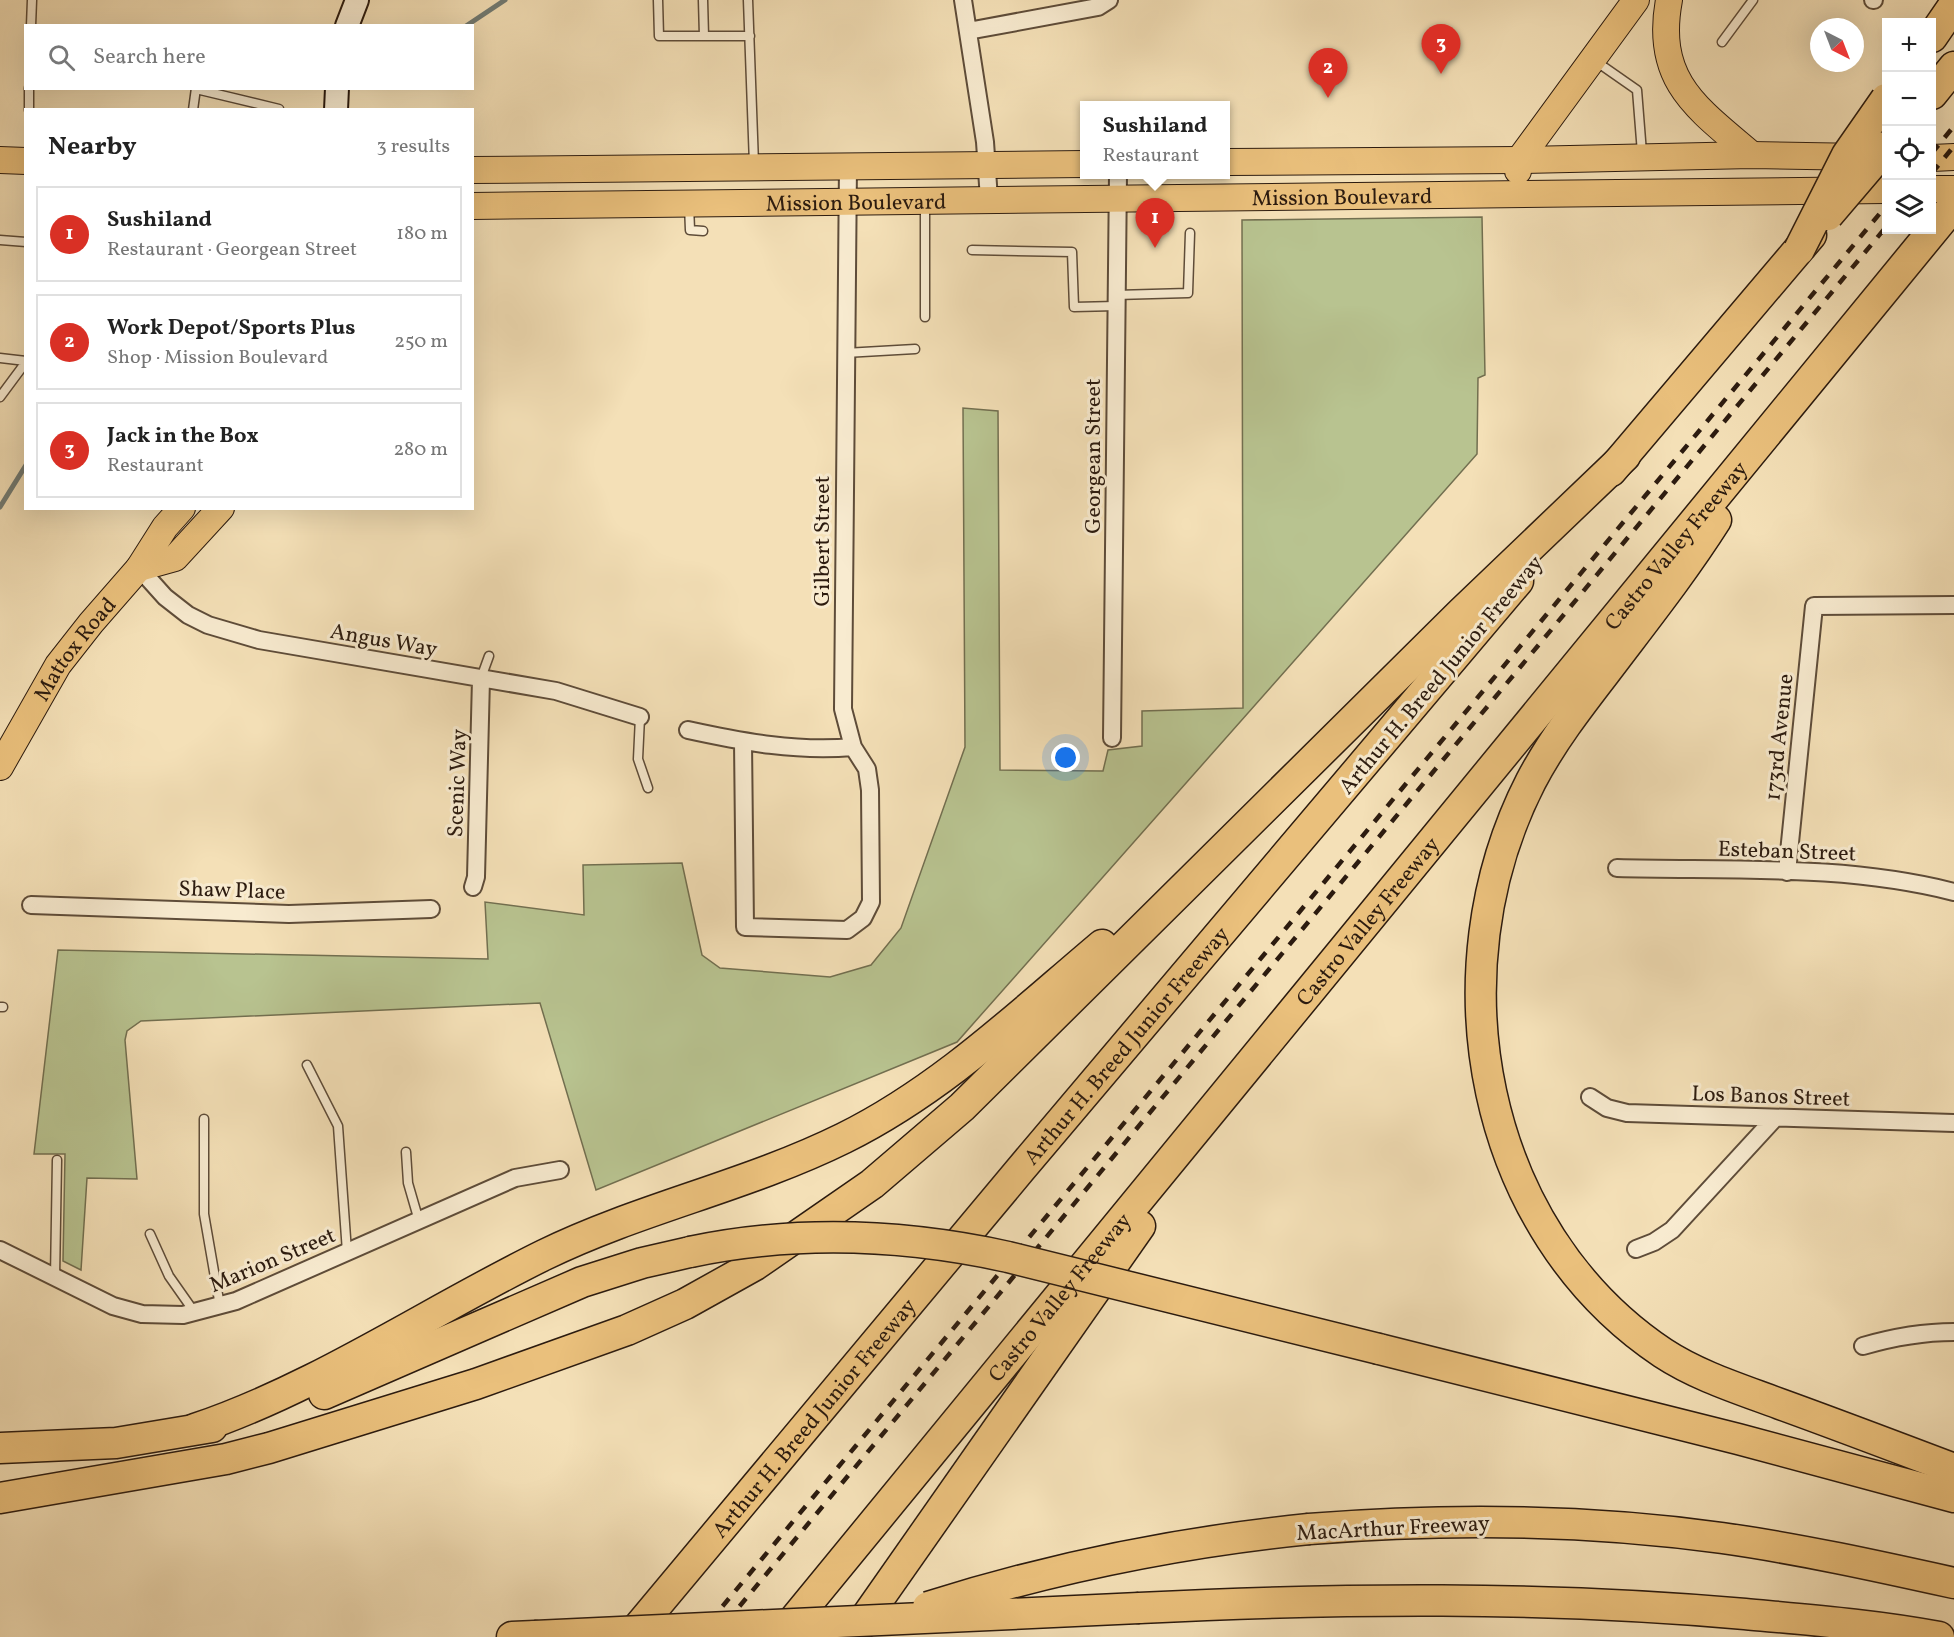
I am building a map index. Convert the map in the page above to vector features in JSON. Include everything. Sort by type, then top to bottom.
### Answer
[{"type":"highway","points":[[1936,31],[1954,5]]},
{"type":"highway","points":[[1936,89],[1954,67]]},
{"type":"highway","points":[[1799,250],[1847,155],[1882,106]]},
{"type":"highway","points":[[0,1498],[249,1454],[476,1384],[627,1330],[685,1304],[738,1276],[824,1220],[920,1145],[1037,1035],[1461,613],[1625,456],[1882,153]]},
{"type":"highway","name":"Castro Valley Freeway","points":[[780,1637],[1954,205]]},
{"type":"highway","points":[[1916,251],[1954,212]]},
{"type":"highway","points":[[1798,394],[1685,567],[1553,744],[1524,796],[1501,852],[1486,912],[1479,992],[1484,1052],[1502,1132],[1534,1206],[1577,1272],[1605,1304],[1634,1331],[1666,1354],[1702,1374],[1954,1468]]},
{"type":"highway","name":"Arthur H. Breed Junior Freeway","points":[[630,1637],[1020,1170],[1625,456]]},
{"type":"highway","points":[[195,1429],[240,1413],[310,1381],[554,1251],[611,1227],[789,1163],[880,1119],[913,1099],[969,1057],[1203,861],[1297,777]]},
{"type":"highway","points":[[852,1637],[1278,1027]]},
{"type":"highway","points":[[0,1448],[97,1444],[262,1417],[301,1404],[603,1275],[690,1252],[804,1238],[875,1238],[938,1244],[1008,1257],[1738,1439],[1954,1497]]},
{"type":"highway","points":[[168,1467],[306,1418],[381,1387],[490,1336],[526,1306]]},
{"type":"highway","name":"MacArthur Freeway","points":[[840,1637],[963,1596],[1070,1568],[1160,1549],[1309,1529],[1466,1521],[1559,1523],[1641,1529],[1782,1548],[1954,1583]]},
{"type":"highway","points":[[605,1637],[668,1590]]},
{"type":"highway","points":[[526,1637],[1349,1599],[1553,1602],[1766,1616],[1939,1637]]},
{"type":"main road","points":[[1517,193],[1519,160],[1636,0]]},
{"type":"main road","points":[[1669,0],[1665,22],[1667,51],[1676,79],[1696,107],[1752,155]]},
{"type":"main road","name":"Mission Boulevard","points":[[1230,162],[1519,160],[1752,155],[1882,158]]},
{"type":"main road","points":[[1936,158],[1954,157]]},
{"type":"main road","points":[[0,160],[24,161]]},
{"type":"main road","name":"Mission Boulevard","points":[[474,170],[1080,164]]},
{"type":"main road","name":"Mission Boulevard","points":[[474,206],[848,199],[989,199],[1118,186],[1517,193],[1882,190]]},
{"type":"main road","points":[[1936,189],[1954,189]]},
{"type":"main road","name":"Mattox Road","points":[[0,767],[58,665],[139,568],[165,527],[180,510]]},
{"type":"main road","points":[[139,568],[175,558],[219,510]]},
{"type":"street","points":[[347,24],[357,0]]},
{"type":"street","points":[[963,0],[987,164],[989,199]]},
{"type":"street","points":[[968,31],[1098,7],[1109,0]]},
{"type":"street","points":[[336,108],[337,90]]},
{"type":"street","name":"Gilbert Street","points":[[743,742],[745,927],[847,930],[863,918],[871,902],[870,790],[867,769],[854,747],[843,709],[848,165]]},
{"type":"street","name":"Georgean Street","points":[[1112,738],[1118,186]]},
{"type":"street","name":"Angus Way","points":[[139,568],[165,597],[188,615],[208,625],[269,643],[556,691],[640,717]]},
{"type":"street","name":"173rd Avenue","points":[[1787,872],[1814,606],[1954,605]]},
{"type":"street","name":"Scenic Way","points":[[473,887],[476,877],[481,679]]},
{"type":"street","points":[[688,730],[777,747],[827,750],[854,747]]},
{"type":"street","name":"Esteban Street","points":[[1617,868],[1884,877],[1954,892]]},
{"type":"street","name":"Shaw Place","points":[[31,905],[289,914],[431,909]]},
{"type":"street","name":"Los Banos Street","points":[[1590,1097],[1607,1108],[1627,1113],[1954,1123]]},
{"type":"street","points":[[1636,1249],[1654,1242],[1672,1230],[1775,1118]]},
{"type":"street","name":"Marion Street","points":[[0,1250],[98,1300],[128,1311],[156,1315],[195,1313],[220,1307],[515,1178],[560,1170]]},
{"type":"street","points":[[1863,1346],[1915,1333],[1954,1332]]},
{"type":"lane","points":[[31,24],[32,0]]},
{"type":"lane","points":[[658,0],[658,36],[750,36]]},
{"type":"lane","points":[[703,0],[704,36]]},
{"type":"lane","points":[[748,0],[754,167]]},
{"type":"lane","points":[[1722,42],[1753,0]]},
{"type":"lane","points":[[1593,59],[1637,90],[1642,157]]},
{"type":"lane","points":[[29,90],[29,108]]},
{"type":"lane","points":[[193,108],[196,90]]},
{"type":"lane","points":[[200,90],[275,108]]},
{"type":"lane","points":[[925,200],[925,317]]},
{"type":"lane","points":[[689,202],[690,230],[704,231]]},
{"type":"lane","points":[[972,250],[1072,252],[1074,307],[1116,300],[1188,293],[1190,233]]},
{"type":"lane","points":[[0,240],[24,242]]},
{"type":"lane","points":[[845,353],[915,349]]},
{"type":"lane","points":[[0,358],[24,362]]},
{"type":"lane","points":[[0,397],[24,365]]},
{"type":"lane","points":[[481,679],[489,656]]},
{"type":"lane","points":[[640,717],[638,759],[648,788]]},
{"type":"lane","points":[[307,1065],[338,1126],[347,1252]]},
{"type":"lane","points":[[204,1119],[204,1214],[220,1307]]},
{"type":"lane","points":[[406,1152],[408,1183],[419,1221]]},
{"type":"lane","points":[[55,1278],[57,1160]]},
{"type":"lane","points":[[150,1234],[169,1276],[195,1313]]},
{"type":"green space","points":[[1482,217],[1485,375],[1478,378],[1477,454],[957,1042],[596,1190],[540,1003],[141,1021],[127,1031],[125,1040],[137,1179],[87,1178],[81,1270],[63,1261],[65,1154],[34,1154],[58,950],[488,959],[485,902],[584,915],[583,865],[682,863],[702,955],[720,968],[830,977],[871,965],[901,928],[965,747],[963,408],[998,411],[1000,770],[1103,771],[1108,750],[1142,746],[1142,711],[1243,708],[1242,220]]},
{"type":"waterway","points":[[469,24],[505,0]]},
{"type":"waterway","points":[[0,507],[24,468]]},
{"type":"railway","points":[[1936,148],[1954,126]]},
{"type":"railway","points":[[1936,168],[1954,146]]},
{"type":"railway","points":[[697,1637],[1882,211]]},
{"type":"railway","points":[[714,1637],[1882,232]]},
{"type":"place","name":"Jack in the Box","points":[[1441,74]]},
{"type":"place","name":"Work Depot/Sports Plus","points":[[1328,98]]},
{"type":"place","name":"Sushiland","points":[[1155,248]]}]
